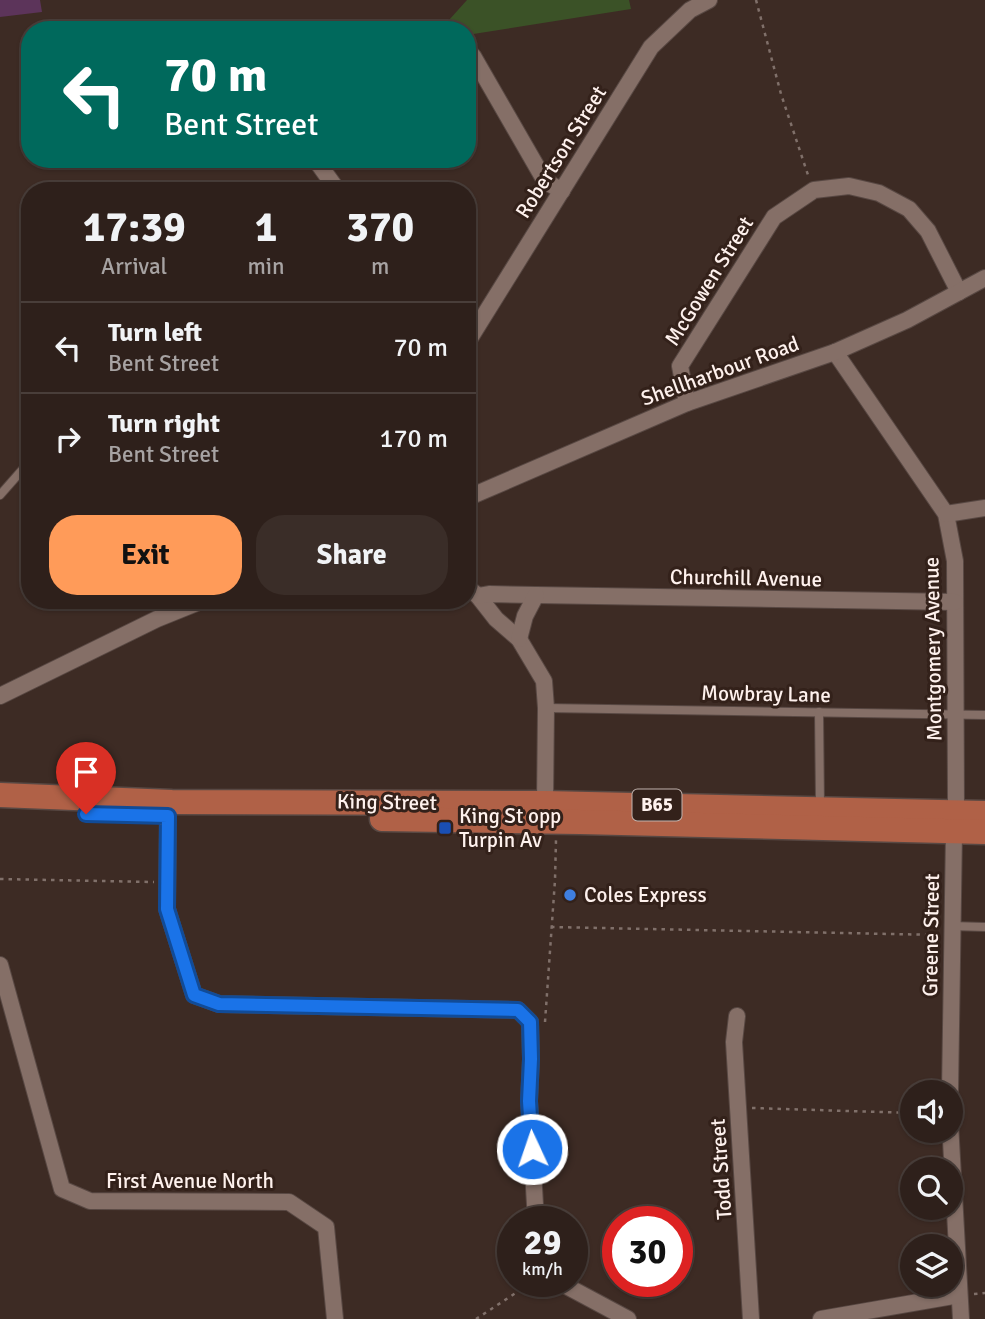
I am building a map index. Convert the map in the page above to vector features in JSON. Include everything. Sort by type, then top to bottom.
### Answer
[{"type":"main road","name":"King Street","points":[[0,795],[172,802],[820,801],[908,810],[985,832]]},
{"type":"main road","name":"King Street","points":[[0,811],[580,822],[955,822],[985,813]]},
{"type":"street","name":"Robertson Street","points":[[476,329],[651,47],[690,10],[709,0]]},
{"type":"street","points":[[476,63],[545,181],[562,191]]},
{"type":"street","name":"McGowen Street","points":[[687,403],[680,366],[775,217],[814,190],[849,186],[879,193],[909,209],[928,231],[959,292]]},
{"type":"street","name":"Shellharbour Road","points":[[476,494],[687,403],[835,352],[907,320],[985,278]]},
{"type":"street","name":"Montgomery Avenue","points":[[835,352],[946,513],[955,561],[955,822]]},
{"type":"street","points":[[946,513],[985,508]]},
{"type":"street","name":"Churchill Avenue","points":[[476,592],[955,602]]},
{"type":"street","points":[[519,639],[525,615],[536,595]]},
{"type":"street","points":[[476,596],[496,619],[519,639],[544,681],[545,803],[558,814],[580,822]]},
{"type":"street","points":[[0,696],[183,609]]},
{"type":"street","points":[[168,816],[167,909],[194,995],[219,1004],[518,1010],[530,1022],[529,1101],[535,1206]]},
{"type":"street","name":"Greene Street","points":[[950,1080],[955,822]]},
{"type":"street","name":"First Avenue North","points":[[0,964],[62,1189],[90,1201],[289,1202],[326,1227],[335,1319]]},
{"type":"street","name":"Todd Street","points":[[737,1016],[734,1042],[751,1319]]},
{"type":"street","points":[[951,1143],[956,1234]]},
{"type":"street","points":[[587,1297],[628,1319]]},
{"type":"street","points":[[821,1319],[948,1297]]},
{"type":"street","points":[[959,1297],[961,1319]]},
{"type":"lane","points":[[0,495],[21,471]]},
{"type":"lane","name":"Mowbray Lane","points":[[546,708],[985,715]]},
{"type":"lane","points":[[819,712],[820,801]]},
{"type":"lane","points":[[951,930],[985,927]]},
{"type":"path","points":[[756,0],[781,94],[814,190]]},
{"type":"path","points":[[545,1024],[557,833]]},
{"type":"path","points":[[0,879],[166,883]]},
{"type":"path","points":[[551,927],[951,930]]},
{"type":"path","points":[[738,1108],[900,1113]]},
{"type":"path","points":[[475,1319],[509,1297]]},
{"type":"green space","points":[[467,0],[629,0],[631,9],[476,34],[476,21],[448,21]]},
{"type":"building","points":[[0,0],[40,0],[42,12],[0,17]]},
{"type":"place","name":"King St opp Turpin Av","points":[[445,828]]},
{"type":"place","name":"Coles Express","points":[[570,895]]},
{"type":"route","points":[[86,814],[168,816],[167,909],[194,995],[219,1004],[518,1010],[530,1022],[529,1101],[532,1149]]}]
